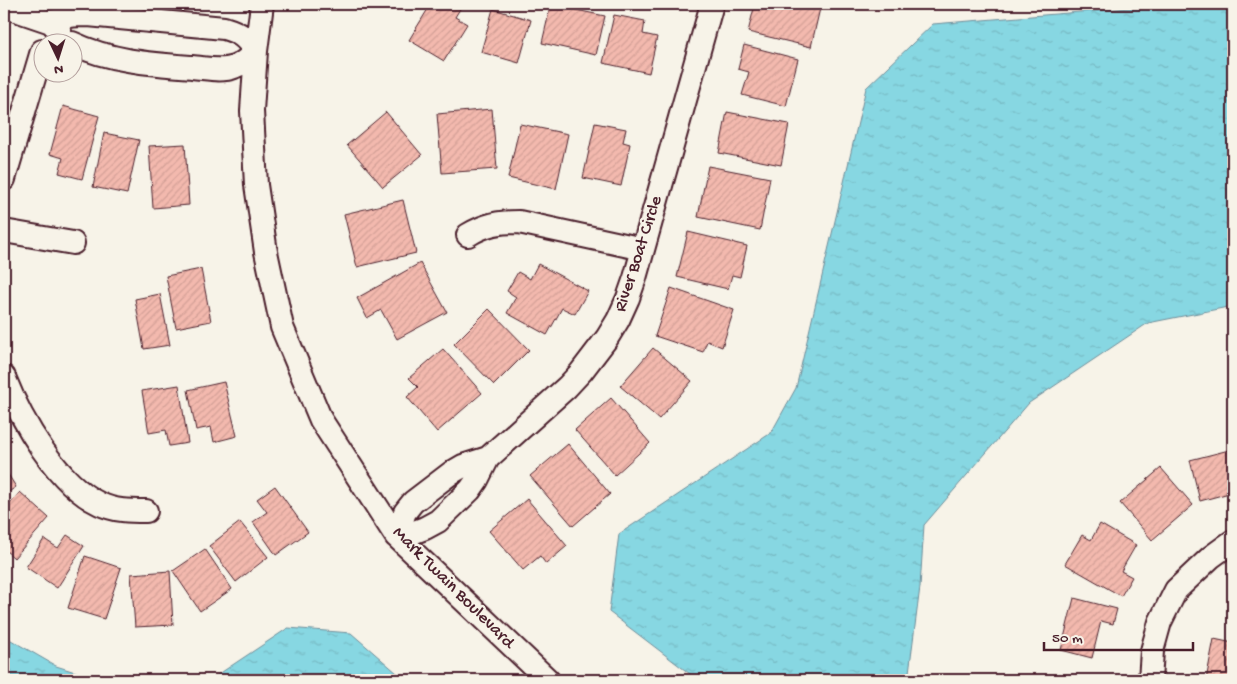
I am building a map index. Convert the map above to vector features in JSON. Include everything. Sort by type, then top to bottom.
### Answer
[{"type":"street","name":"Mark Twain Boulevard","points":[[262,4],[256,51],[252,111],[256,185],[266,252],[282,327],[321,420],[396,536],[548,680]]},
{"type":"street","name":"River Boat Circle","points":[[396,536],[405,512],[413,502],[451,473],[463,466],[488,458],[567,388],[595,356],[618,320],[628,298],[643,249],[712,4]]},
{"type":"street","points":[[4,6],[48,32],[63,17],[88,15],[224,28],[237,32],[248,40],[256,51],[246,61],[236,67],[223,70],[122,59],[82,48]]},
{"type":"street","points":[[4,179],[33,82]]},
{"type":"street","points":[[468,235],[479,228],[492,224],[519,222],[643,249]]},
{"type":"street","points":[[4,231],[73,243]]},
{"type":"street","points":[[4,377],[14,401],[39,444],[75,486],[88,497],[116,510],[146,511]]},
{"type":"street","name":"River Boat Circle","points":[[396,536],[412,533],[438,521],[478,480],[488,458]]},
{"type":"street","points":[[1150,680],[1152,651],[1160,622],[1176,590],[1211,556],[1233,541]]},
{"type":"water","points":[[1179,4],[1233,4],[1233,306],[1148,323],[1029,403],[924,525],[920,587],[908,680],[698,680],[609,612],[619,534],[771,433],[796,388],[866,88],[933,24]]},
{"type":"water","points":[[288,628],[351,633],[405,680],[210,680]]},
{"type":"water","points":[[4,636],[56,666],[101,680],[4,680]]},
{"type":"building","points":[[431,4],[463,4],[455,17],[467,24],[444,61],[409,40]]},
{"type":"building","points":[[551,4],[578,4],[576,10],[605,16],[596,55],[542,43]]},
{"type":"building","points":[[755,4],[821,4],[811,47],[748,32]]},
{"type":"building","points":[[493,9],[531,20],[519,63],[481,52]]},
{"type":"building","points":[[614,15],[645,21],[643,34],[657,37],[649,73],[603,63]]},
{"type":"building","points":[[744,45],[798,59],[786,106],[742,95],[749,72],[738,69]]},
{"type":"building","points":[[63,106],[99,116],[82,179],[59,173],[63,158],[50,154]]},
{"type":"building","points":[[492,109],[497,169],[442,173],[437,114]]},
{"type":"building","points":[[386,112],[422,155],[383,187],[347,145]]},
{"type":"building","points":[[727,112],[789,124],[781,165],[719,153]]},
{"type":"building","points":[[595,123],[626,129],[623,142],[630,144],[621,186],[583,178]]},
{"type":"building","points":[[520,124],[568,134],[556,189],[508,178]]},
{"type":"building","points":[[104,133],[139,140],[127,194],[93,187]]},
{"type":"building","points":[[185,144],[189,205],[153,208],[149,146]]},
{"type":"building","points":[[708,166],[770,178],[760,230],[698,217]]},
{"type":"building","points":[[403,200],[416,253],[357,267],[344,214]]},
{"type":"building","points":[[688,232],[747,246],[740,277],[732,275],[728,289],[677,277]]},
{"type":"building","points":[[420,263],[447,312],[397,339],[381,310],[367,318],[357,298]]},
{"type":"building","points":[[538,264],[588,291],[575,314],[562,308],[547,335],[507,313],[516,297],[507,291],[518,272],[530,279]]},
{"type":"building","points":[[201,269],[211,321],[176,328],[166,276]]},
{"type":"building","points":[[671,288],[734,310],[722,347],[707,341],[703,352],[655,336]]},
{"type":"building","points":[[160,294],[170,345],[144,349],[135,299]]},
{"type":"building","points":[[489,309],[529,350],[494,385],[454,344]]},
{"type":"building","points":[[653,348],[692,381],[659,419],[620,386]]},
{"type":"building","points":[[443,349],[482,393],[437,432],[407,397],[418,387],[409,378]]},
{"type":"building","points":[[224,382],[237,436],[214,442],[211,427],[196,430],[188,390]]},
{"type":"building","points":[[179,385],[188,443],[169,446],[166,430],[149,433],[142,391]]},
{"type":"building","points":[[611,398],[650,443],[615,475],[575,430]]},
{"type":"building","points":[[568,444],[610,494],[573,526],[530,476]]},
{"type":"building","points":[[1233,449],[1233,492],[1200,501],[1190,460]]},
{"type":"building","points":[[4,468],[16,487],[4,495]]},
{"type":"building","points":[[1161,468],[1193,505],[1152,540],[1120,503]]},
{"type":"building","points":[[275,486],[308,532],[276,555],[253,522],[267,512],[257,499]]},
{"type":"building","points":[[20,492],[49,518],[14,558],[4,549],[4,511]]},
{"type":"building","points":[[527,499],[567,546],[546,564],[540,556],[523,570],[489,531]]},
{"type":"building","points":[[240,522],[268,557],[236,582],[209,546]]},
{"type":"building","points":[[1100,524],[1136,545],[1121,571],[1132,577],[1121,596],[1065,564],[1082,535],[1091,540]]},
{"type":"building","points":[[67,535],[84,546],[57,588],[26,567],[44,539],[58,548]]},
{"type":"building","points":[[205,549],[232,589],[200,611],[173,571]]},
{"type":"building","points":[[85,556],[121,568],[104,619],[68,608]]},
{"type":"building","points":[[170,571],[173,625],[135,627],[131,574]]},
{"type":"building","points":[[1074,598],[1117,609],[1113,624],[1101,621],[1092,658],[1061,650]]},
{"type":"building","points":[[1214,639],[1233,643],[1233,680],[1206,680]]}]
